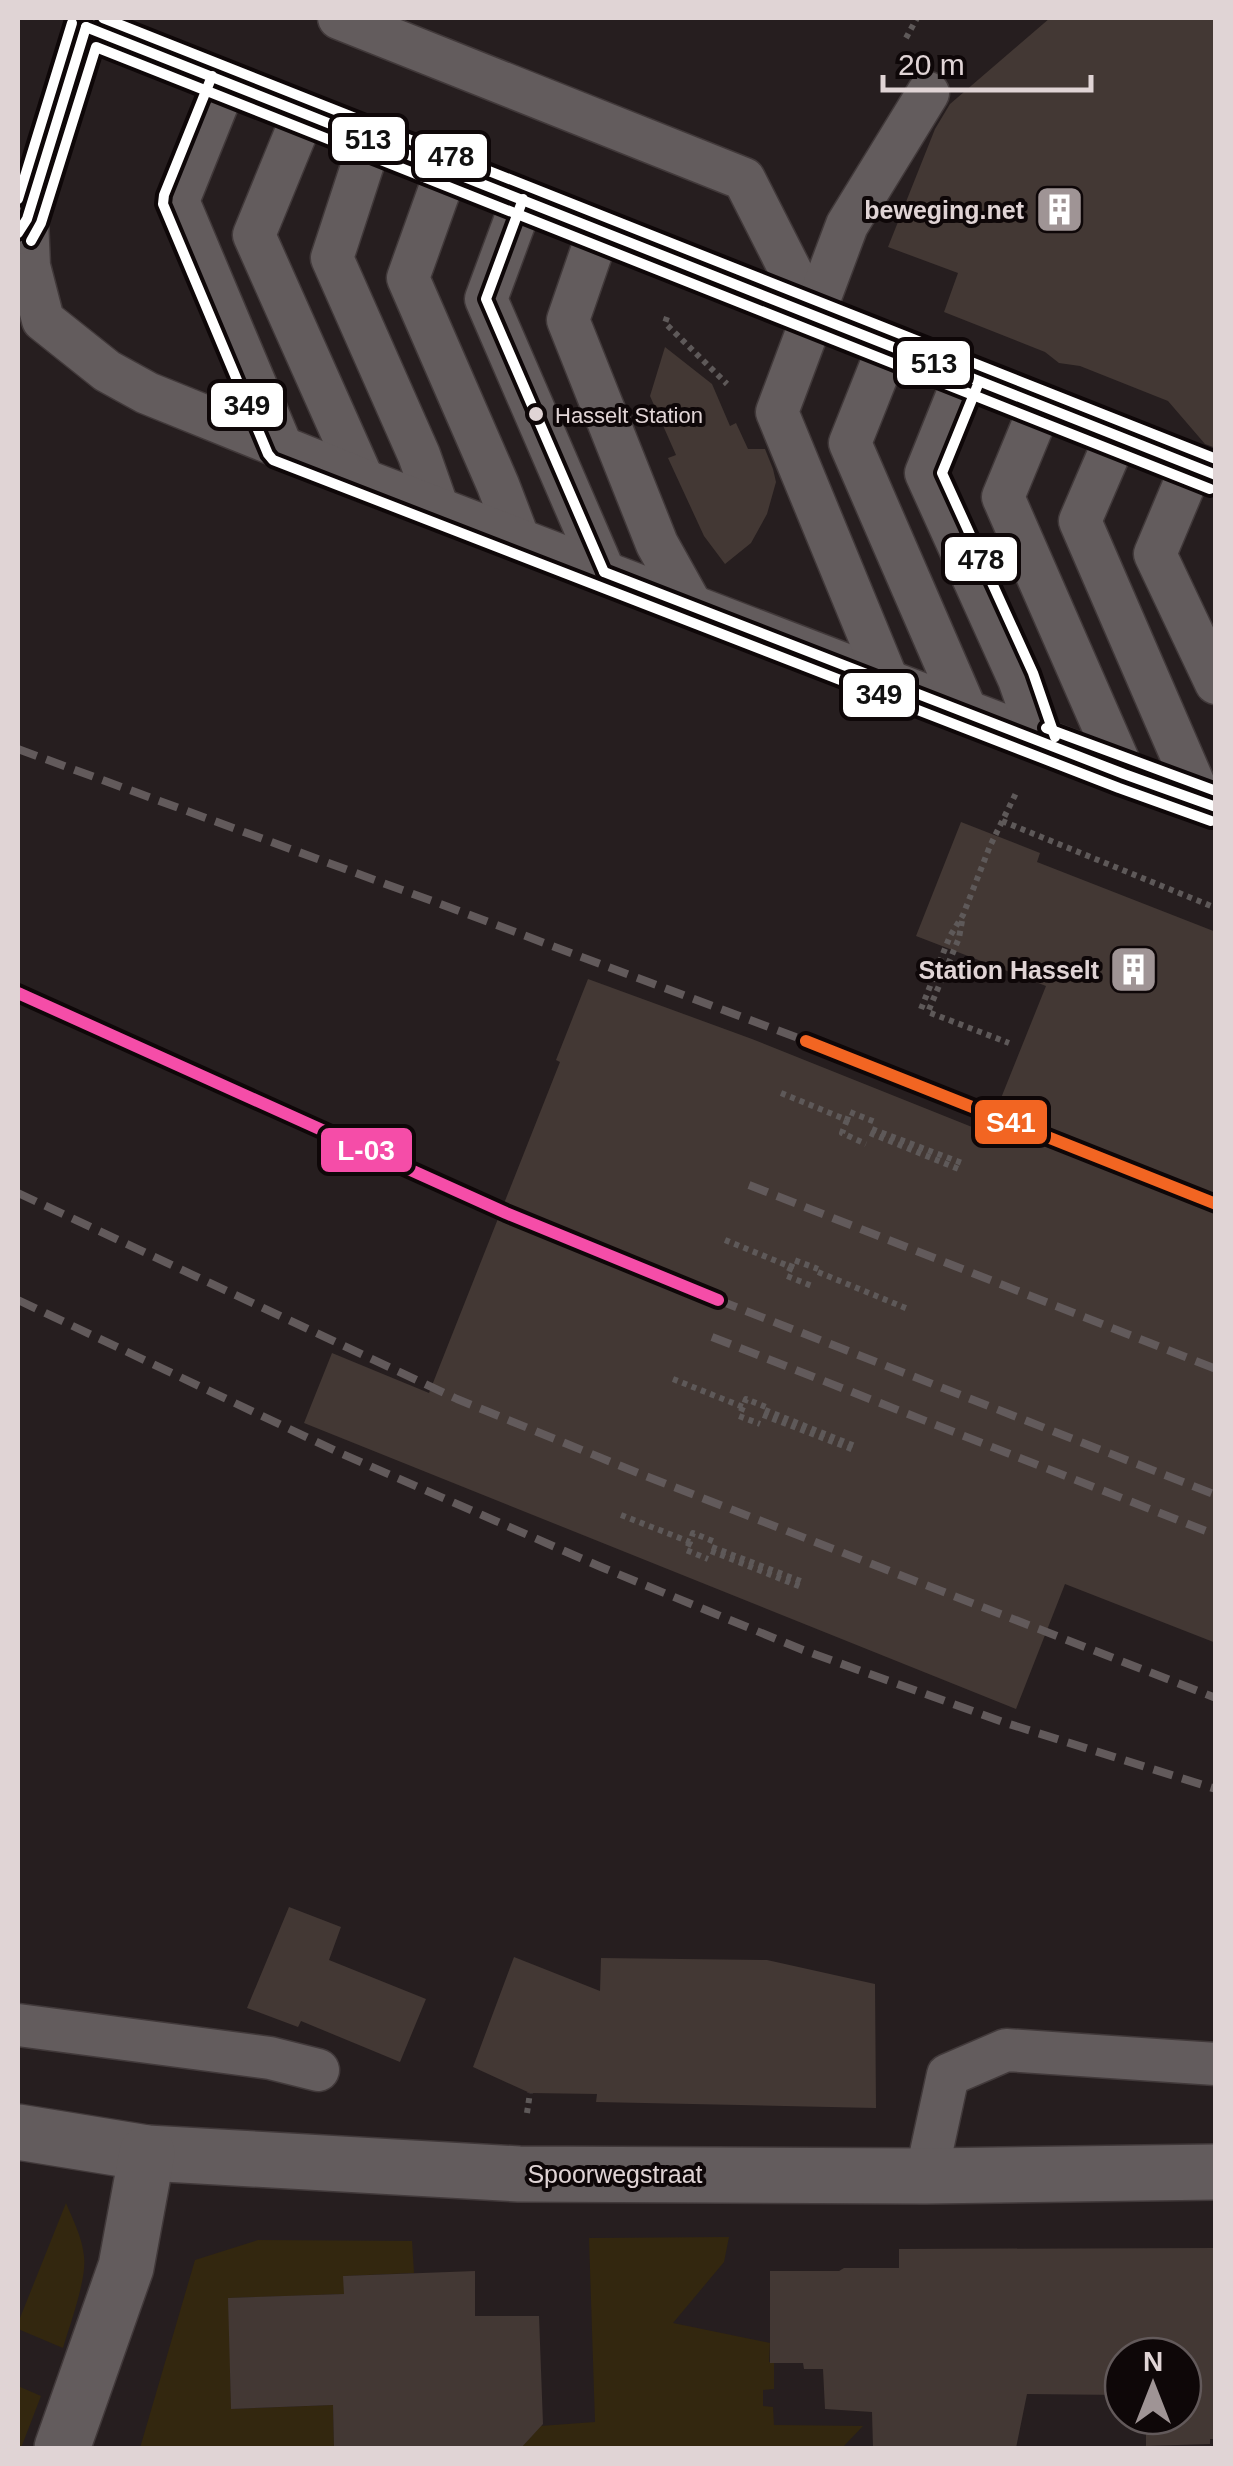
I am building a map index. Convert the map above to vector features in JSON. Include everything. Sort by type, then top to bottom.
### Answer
[{"type":"street","name":"Spoorwegstraat","points":[[18,2132],[147,2153],[519,2174],[926,2176],[1216,2172]]},
{"type":"street","points":[[62,2448],[126,2266],[147,2153]]},
{"type":"lane","points":[[338,18],[744,179],[813,315]]},
{"type":"lane","points":[[1209,805],[363,480],[147,393],[106,371],[43,320],[22,226],[88,22],[226,82],[1204,471],[1155,554],[1216,684]]},
{"type":"lane","points":[[226,82],[178,201],[282,448]]},
{"type":"lane","points":[[888,682],[777,412],[847,225],[928,93]]},
{"type":"lane","points":[[304,113],[254,236],[363,480]]},
{"type":"lane","points":[[372,139],[332,258],[419,455],[438,509]]},
{"type":"lane","points":[[447,169],[408,278],[520,540]]},
{"type":"lane","points":[[523,199],[486,299],[604,572]]},
{"type":"lane","points":[[599,230],[568,320],[657,544],[691,605]]},
{"type":"lane","points":[[890,344],[850,443],[967,713]]},
{"type":"lane","points":[[965,376],[926,473],[1018,679],[1041,742]]},
{"type":"lane","points":[[1041,406],[1004,497],[1124,774]]},
{"type":"lane","points":[[1116,435],[1080,522],[1209,805]]},
{"type":"lane","points":[[18,2025],[270,2058],[318,2070]]},
{"type":"lane","points":[[926,2176],[948,2075],[1006,2050],[1216,2064]]},
{"type":"path","points":[[921,1009],[990,846],[1041,742]]},
{"type":"path","points":[[1002,821],[1216,908]]},
{"type":"path","points":[[963,915],[959,938],[928,1012],[1009,1043]]},
{"type":"path","points":[[781,1093],[847,1120]]},
{"type":"path","points":[[866,1144],[842,1133],[850,1112],[872,1128],[961,1167]]},
{"type":"path","points":[[726,1240],[791,1266]]},
{"type":"path","points":[[812,1286],[787,1276],[794,1260],[907,1311]]},
{"type":"path","points":[[672,1379],[743,1406]]},
{"type":"path","points":[[760,1424],[739,1416],[746,1398],[854,1448]]},
{"type":"path","points":[[621,1514],[690,1542]]},
{"type":"path","points":[[712,1550],[693,1533],[686,1550],[712,1550],[802,1584]]},
{"type":"shaded area","points":[[66,2203],[81,2242],[84,2266],[63,2348],[18,2329],[18,2323]]},
{"type":"shaded area","points":[[729,2237],[724,2262],[673,2323],[770,2343],[774,2389],[763,2390],[763,2406],[773,2407],[774,2425],[863,2426],[842,2448],[521,2448],[540,2426],[595,2422],[589,2238]]},
{"type":"shaded area","points":[[258,2240],[412,2241],[414,2273],[344,2276],[344,2294],[229,2298],[231,2409],[333,2405],[334,2448],[140,2448],[195,2260]]},
{"type":"shaded area","points":[[18,2386],[41,2396],[21,2448],[18,2448]]},
{"type":"building","name":"beweging.net","points":[[1050,18],[1216,18],[1216,448],[1205,444],[1168,401],[1080,366],[1059,363],[1045,352],[944,312],[958,273],[888,247],[935,129],[950,104]]},
{"type":"building","points":[[665,347],[712,384],[730,426],[736,423],[748,449],[765,449],[773,469],[776,482],[767,514],[751,543],[725,564],[704,536],[668,458],[676,455],[650,396]]},
{"type":"building","points":[[961,822],[1040,853],[1037,862],[1216,932],[1216,1643],[1065,1584],[1016,1709],[304,1423],[332,1353],[429,1393],[560,1062],[556,1060],[588,979],[752,1039],[987,1133],[1046,986],[916,936]]},
{"type":"building","points":[[289,1907],[341,1927],[329,1960],[426,1999],[400,2062],[301,2021],[298,2027],[247,2008]]},
{"type":"building","points":[[514,1957],[600,1991],[601,1958],[767,1960],[875,1984],[876,2108],[596,2102],[597,2094],[530,2093],[473,2067]]},
{"type":"building","points":[[1216,2248],[1216,2439],[1210,2439],[1210,2444],[1146,2446],[1146,2436],[1203,2436],[1203,2336],[1103,2336],[1103,2395],[1027,2394],[1016,2448],[873,2448],[872,2412],[825,2409],[823,2369],[804,2369],[803,2363],[770,2363],[770,2271],[899,2268],[899,2249]]},
{"type":"building","points":[[475,2271],[475,2316],[539,2316],[543,2424],[521,2448],[334,2448],[333,2405],[231,2409],[228,2298],[344,2294],[343,2276]]},
{"type":"railway","points":[[18,749],[806,1041]]},
{"type":"railway","points":[[749,1185],[1216,1369]]},
{"type":"railway","points":[[18,1193],[457,1399],[1216,1698]]},
{"type":"railway","points":[[18,1300],[340,1453],[803,1650],[1006,1723],[1216,1789]]},
{"type":"railway","points":[[718,1300],[1216,1495]]},
{"type":"railway","points":[[712,1337],[1216,1535]]},
{"type":"transit line","name":"478","points":[[103,18],[1216,459]]},
{"type":"transit line","name":"478","points":[[18,199],[72,23]]},
{"type":"transit line","name":"513","points":[[86,27],[1216,475]]},
{"type":"transit line","name":"513","points":[[18,233],[27,219],[86,27]]},
{"type":"transit line","name":"349","points":[[31,241],[41,223],[96,47],[1210,489]]},
{"type":"transit line","name":"349","points":[[212,76],[163,204],[273,460],[1211,821]]},
{"type":"transit line","name":"513","points":[[523,199],[486,299],[604,572]]},
{"type":"transit line","name":"478","points":[[979,382],[942,473],[1033,673],[1055,737]]},
{"type":"transit line","name":"513","points":[[604,572],[1216,807]]},
{"type":"transit line","name":"478","points":[[1046,728],[1216,791]]},
{"type":"transit line","name":"L-03","points":[[18,993],[506,1213],[718,1300]]},
{"type":"transit line","name":"S41","points":[[806,1041],[1216,1204]]},
{"type":"place","name":"beweging.net","points":[[1059,210]]},
{"type":"place","name":"Hasselt Station","points":[[536,414]]},
{"type":"place","name":"Station Hasselt","points":[[1134,970]]}]
